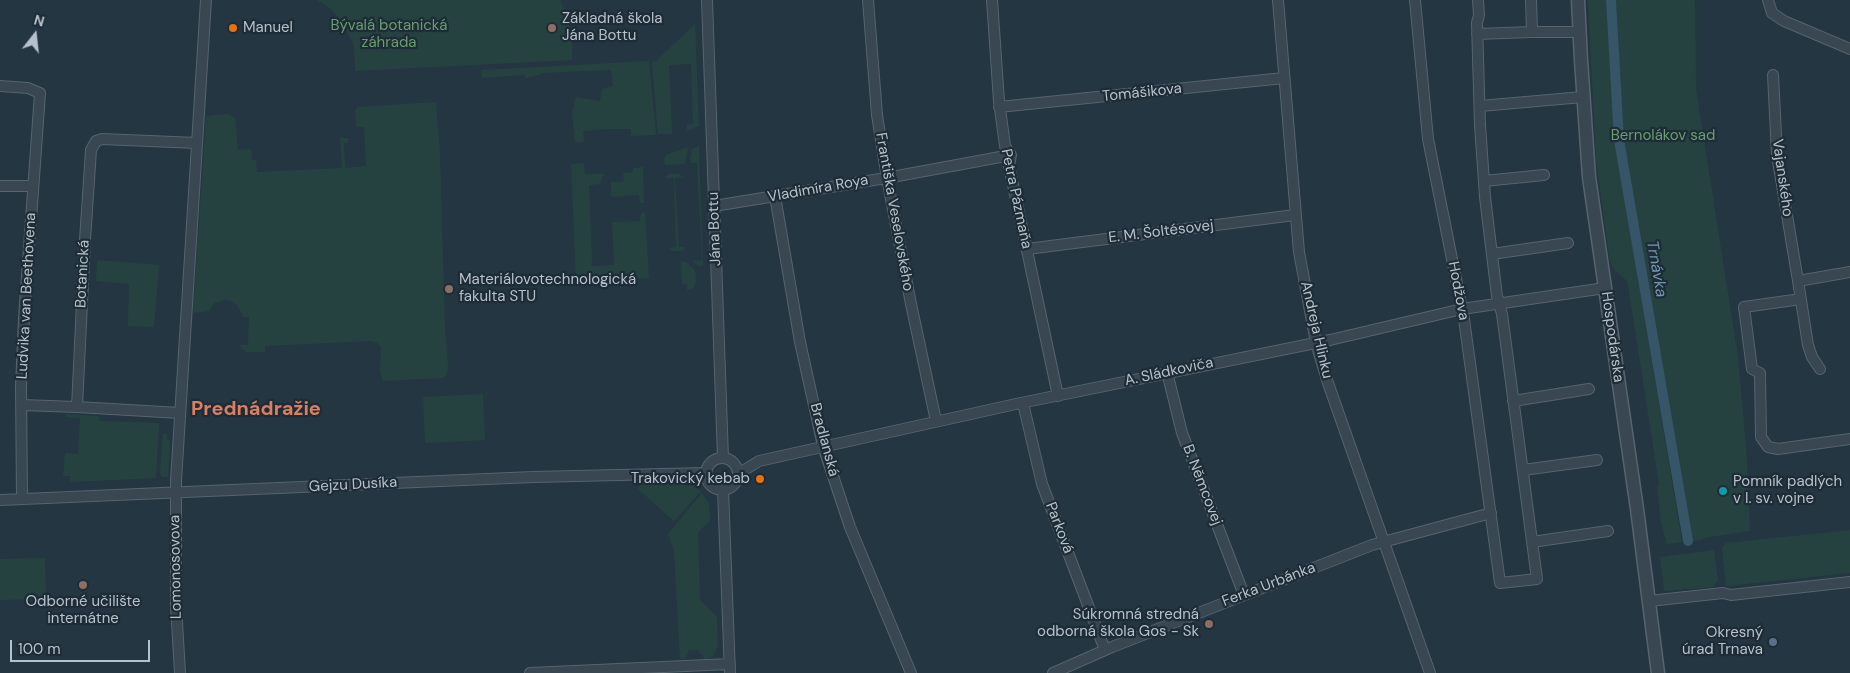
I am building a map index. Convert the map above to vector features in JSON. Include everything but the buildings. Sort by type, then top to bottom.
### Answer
[{"type":"street","points":[[176,491],[206,0]]},
{"type":"street","name":"Jána Bottu","points":[[707,0],[722,458]]},
{"type":"street","name":"Františka Veselovského","points":[[868,0],[877,114],[887,178],[910,304],[936,421]]},
{"type":"street","name":"Petra Pázmaňa","points":[[992,0],[999,107],[1006,146],[1010,155],[1009,166],[1058,396]]},
{"type":"street","name":"Andreja Hlinku","points":[[1278,0],[1299,252],[1316,343],[1328,383],[1430,673]]},
{"type":"street","name":"Hodžova","points":[[1415,0],[1428,139],[1462,309],[1500,583],[1537,579],[1532,542]]},
{"type":"street","points":[[1478,0],[1477,34],[1484,182],[1492,254],[1532,542],[1608,531]]},
{"type":"street","points":[[1531,0],[1532,32]]},
{"type":"street","name":"Hospodárska","points":[[1578,0],[1589,177],[1658,673]]},
{"type":"street","points":[[1768,0],[1772,13],[1784,21],[1850,50]]},
{"type":"street","points":[[1477,34],[1579,32]]},
{"type":"street","name":"Vajanského","points":[[1773,75],[1777,155],[1808,345],[1812,357],[1820,369]]},
{"type":"street","name":"Tomášikova","points":[[999,107],[1284,78]]},
{"type":"street","name":"Ludvika van Beethovena","points":[[0,86],[28,88],[40,93],[24,318],[22,498]]},
{"type":"street","points":[[1480,106],[1583,97]]},
{"type":"street","name":"Botanická","points":[[77,407],[90,150],[93,144],[102,139],[197,143]]},
{"type":"street","name":"Vladimíra Roya","points":[[714,206],[887,178],[1010,155]]},
{"type":"street","points":[[1484,182],[1544,175]]},
{"type":"street","points":[[0,186],[33,186]]},
{"type":"street","name":"Bradlanská","points":[[776,196],[800,342],[824,446],[850,527],[911,673]]},
{"type":"street","name":"E. M. Šoltésovej","points":[[1027,249],[1295,215]]},
{"type":"street","points":[[1492,254],[1568,243]]},
{"type":"street","points":[[1798,281],[1850,272]]},
{"type":"street","name":"A. Sládkoviča","points":[[738,474],[759,461],[936,421],[1167,372],[1316,343],[1462,309],[1605,288]]},
{"type":"street","points":[[1801,299],[1744,307],[1752,369],[1760,373],[1761,437],[1768,447],[1778,449],[1850,439]]},
{"type":"street","name":"B. Němcovej","points":[[1167,372],[1182,433],[1244,595]]},
{"type":"street","points":[[1513,401],[1589,389]]},
{"type":"street","name":"Parková","points":[[1022,403],[1042,484],[1105,650]]},
{"type":"street","points":[[22,405],[180,414]]},
{"type":"street","points":[[722,458],[733,463],[738,474],[735,484],[723,490],[710,485],[706,473],[711,463],[722,458]]},
{"type":"street","points":[[1523,470],[1597,460]]},
{"type":"street","name":"Gejzu Dusíka","points":[[0,500],[533,476],[706,473]]},
{"type":"street","points":[[530,673],[730,668],[723,490]]},
{"type":"street","name":"Lomonosovova","points":[[176,491],[176,605],[180,673]]},
{"type":"street","name":"Ferka Urbánka","points":[[1053,673],[1105,650],[1384,541],[1491,514]]},
{"type":"street","points":[[1649,601],[1723,593],[1731,595],[1850,582]]},
{"type":"green space","name":"Bývalá botanická záhrada","points":[[317,0],[560,0],[568,18],[572,37],[572,60],[355,71],[354,45],[344,26],[346,24],[331,9]]},
{"type":"green space","points":[[1588,0],[1606,0],[1615,142],[1682,542],[1667,544],[1661,523],[1657,488],[1659,484],[1628,285],[1626,280],[1615,271],[1610,262],[1596,160]]},
{"type":"green space","name":"Bernolákov sad","points":[[1616,0],[1695,0],[1696,89],[1738,357],[1747,459],[1750,531],[1693,541],[1689,530],[1623,139]]},
{"type":"green space","points":[[695,24],[699,126],[687,131],[687,125],[693,124],[691,64],[669,65],[672,134],[658,134],[652,62],[658,61]]},
{"type":"green space","points":[[649,61],[656,135],[631,136],[631,129],[583,131],[584,142],[575,142],[572,113],[576,97],[600,101],[602,89],[613,86],[611,70],[541,73],[540,75],[525,78],[525,75],[482,78],[481,70]]},
{"type":"green space","points":[[436,102],[440,155],[448,367],[447,373],[443,378],[383,381],[380,371],[381,348],[378,343],[371,341],[265,346],[265,352],[246,352],[240,345],[248,345],[249,317],[243,317],[237,305],[225,300],[214,303],[209,311],[193,313],[206,117],[228,114],[235,118],[238,150],[251,149],[252,160],[256,160],[257,172],[342,168],[340,137],[349,139],[348,143],[344,143],[345,168],[366,166],[364,127],[357,127],[356,125],[355,111],[357,107]]},
{"type":"green space","points":[[699,146],[703,266],[697,265],[693,261],[702,260],[697,163],[691,163],[690,160],[692,149]]},
{"type":"green space","points":[[688,147],[685,164],[665,165],[664,159],[666,155]]},
{"type":"green space","points":[[584,163],[585,174],[604,174],[600,184],[589,185],[592,266],[614,265],[612,222],[640,221],[641,213],[645,212],[649,278],[576,282],[571,164]]},
{"type":"green space","points":[[643,167],[644,203],[640,203],[639,195],[611,197],[611,182],[624,182],[623,173],[633,172],[633,168]]},
{"type":"green space","points":[[669,174],[679,174],[683,177],[675,178],[679,247],[686,247],[682,251],[673,251],[669,248],[676,247],[674,178],[665,178]]},
{"type":"green space","points":[[97,260],[159,265],[154,327],[128,326],[129,284],[96,281]]},
{"type":"green space","points":[[681,261],[686,262],[695,270],[696,283],[693,288],[687,290],[687,284],[682,284]]},
{"type":"green space","points":[[483,394],[485,440],[425,443],[423,397]]},
{"type":"green space","points":[[66,414],[99,416],[99,421],[159,423],[156,478],[70,482],[70,476],[63,476],[65,453],[78,454],[80,418],[66,417]]},
{"type":"green space","points":[[163,433],[167,434],[167,440],[170,441],[168,477],[162,477],[160,473]]},
{"type":"green space","points":[[686,482],[701,491],[674,521],[638,489],[640,484]]},
{"type":"green space","points":[[702,493],[709,503],[710,521],[698,534],[700,600],[717,617],[718,645],[714,655],[711,657],[705,659],[699,650],[689,650],[685,659],[680,659],[674,551],[668,534]]},
{"type":"green space","points":[[1850,530],[1850,573],[1726,586],[1722,548],[1726,543]]},
{"type":"green space","points":[[1714,550],[1718,580],[1713,587],[1664,591],[1660,557]]},
{"type":"green space","points":[[45,558],[46,599],[0,600],[0,559]]},
{"type":"waterway","name":"Trnávka","points":[[1611,0],[1619,140],[1688,541]]},
{"type":"place","name":"Manuel","points":[[233,28]]},
{"type":"place","name":"Základná škola Jána Bottu","points":[[552,28]]},
{"type":"place","name":"Materiálovotechnologická fakulta STU","points":[[449,289]]},
{"type":"place","name":"Trakovický kebab","points":[[760,479]]},
{"type":"place","name":"Pomník padlých v I. sv. vojne","points":[[1723,491]]},
{"type":"place","name":"Odborné učilište internátne","points":[[83,585]]},
{"type":"place","name":"Súkromná stredná odborná škola Gos - Sk","points":[[1209,624]]},
{"type":"place","name":"Okresný úrad Trnava","points":[[1773,642]]},
{"type":"district","name":"Prednádražie","points":[[256,410]]}]
